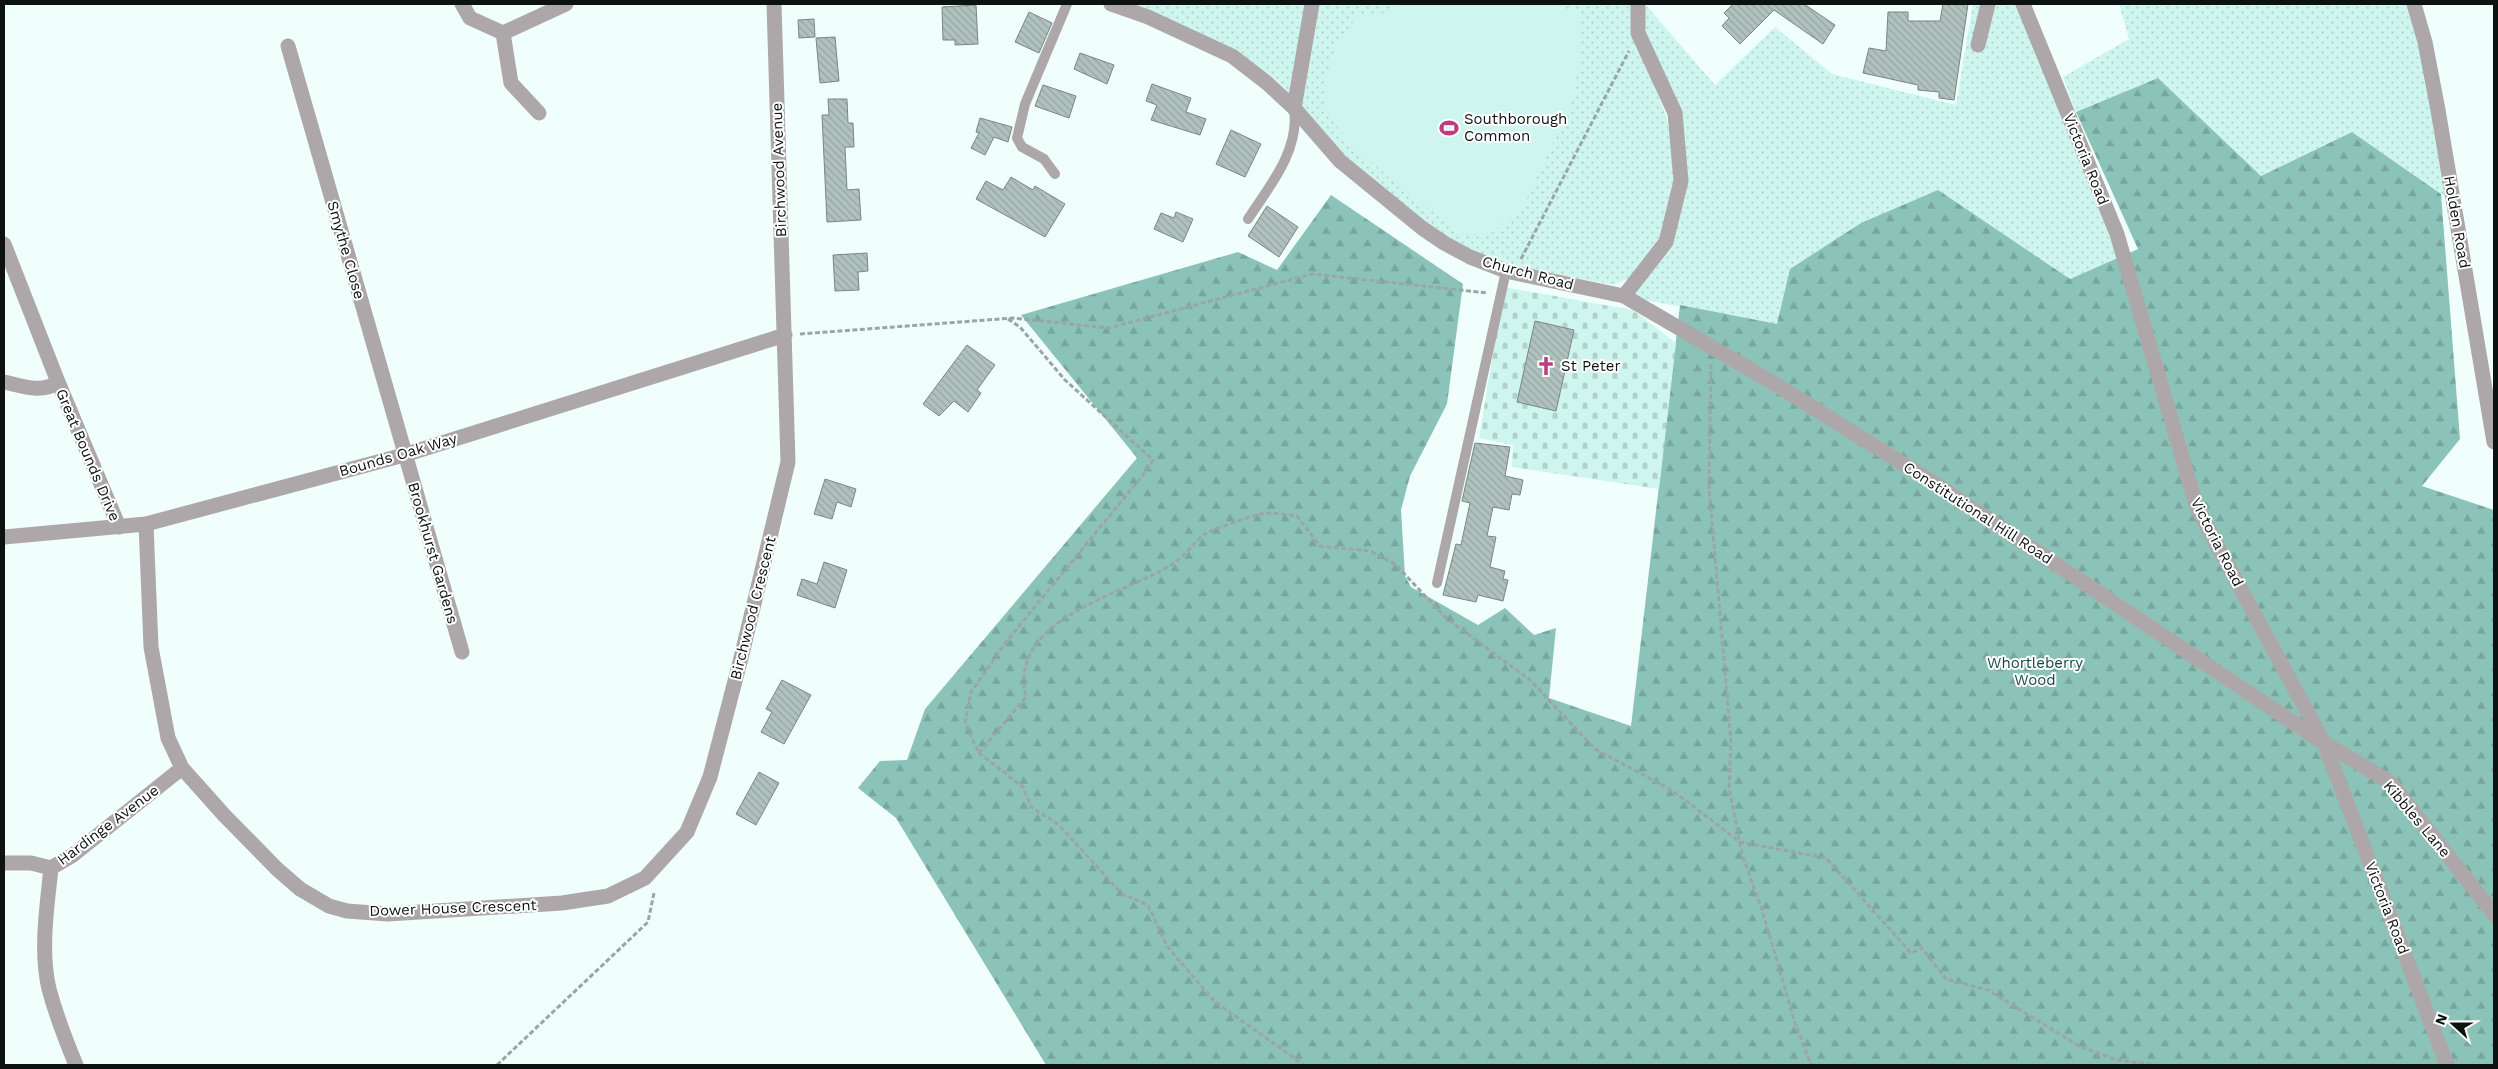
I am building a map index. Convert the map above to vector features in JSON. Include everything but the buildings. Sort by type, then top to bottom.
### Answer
[{"type":"street","points":[[462,4],[470,18],[503,33],[566,4]]},
{"type":"street","name":"Birchwood Avenue","points":[[774,4],[785,335]]},
{"type":"street","name":"Church Road","points":[[1111,4],[1148,18],[1232,56],[1267,83],[1294,108],[1340,161],[1422,228],[1470,257],[1510,271],[1624,296]]},
{"type":"street","points":[[1294,108],[1312,4]]},
{"type":"street","points":[[1624,296],[1666,242],[1681,181],[1675,113],[1638,33],[1638,4]]},
{"type":"street","points":[[1978,45],[1988,4]]},
{"type":"street","name":"Victoria Road","points":[[2023,4],[2117,234],[2197,508],[2324,743],[2447,1065]]},
{"type":"street","name":"Holden Road","points":[[2414,4],[2425,42],[2438,110],[2494,442]]},
{"type":"street","points":[[503,33],[511,83],[539,113]]},
{"type":"street","name":"Smythe Close","points":[[288,46],[404,455]]},
{"type":"street","name":"Great Bounds Drive","points":[[4,244],[58,382],[119,527]]},
{"type":"street","name":"Constitutional Hill Road","points":[[1624,296],[1711,346],[1931,481],[2324,743]]},
{"type":"street","name":"Bounds Oak Way","points":[[4,537],[146,524],[404,455],[785,335]]},
{"type":"street","name":"Birchwood Crescent","points":[[659,865],[687,832],[710,777],[746,640],[788,462],[785,335]]},
{"type":"street","name":"Great Bounds Drive","points":[[4,382],[37,389],[51,387],[58,382]]},
{"type":"street","name":"Brookhurst Gardens","points":[[404,455],[462,652]]},
{"type":"street","name":"Dower House Crescent","points":[[146,524],[152,647],[168,738],[182,768],[224,815],[277,869],[300,889],[329,906],[347,911],[388,914],[562,903],[608,896],[645,878],[659,865]]},
{"type":"street","name":"Kibbles Lane","points":[[2324,743],[2390,782],[2494,914]]},
{"type":"street","name":"Hardinge Avenue","points":[[76,1065],[52,997],[46,963],[51,868],[73,855],[182,768]]},
{"type":"street","points":[[4,863],[31,862],[51,868]]},
{"type":"lane","points":[[1055,174],[1044,159],[1022,147],[1017,138],[1025,104],[1067,4]]},
{"type":"lane","points":[[1248,219],[1283,163],[1294,138],[1296,123],[1294,108]]},
{"type":"lane","points":[[1437,583],[1502,295],[1510,271]]},
{"type":"path","points":[[1510,271],[1638,33]]},
{"type":"path","points":[[785,335],[1008,319],[1109,328],[1312,274],[1502,295]]},
{"type":"path","points":[[1008,319],[1020,327],[1065,380],[1153,460],[1144,476],[1006,642],[971,692],[965,724],[979,753],[1023,786],[1031,807],[1058,824],[1122,894],[1148,904],[1167,946],[1214,1001],[1304,1065]]},
{"type":"path","points":[[1711,346],[1709,487],[1731,742],[1729,788],[1740,842],[1795,1023],[1811,1065]]},
{"type":"path","points":[[979,753],[1026,697],[1023,682],[1031,652],[1050,629],[1071,614],[1175,562],[1206,533],[1265,513],[1297,516],[1320,546],[1370,551],[1396,564],[1446,618],[1530,680],[1595,749],[1673,791],[1740,842],[1826,858],[1911,953],[1922,948],[1946,978],[1988,990],[2078,1046],[2117,1060],[2156,1065]]},
{"type":"path","points":[[497,1065],[648,922],[659,865]]},
{"type":"green space","name":"Southborough Common","points":[[1136,4],[1634,4],[1637,43],[1666,115],[1675,157],[1676,179],[1657,249],[1636,275],[1614,285],[1517,267],[1459,247],[1403,206],[1354,165],[1280,83],[1239,53]]},
{"type":"green space","name":"Southborough Common","points":[[1401,4],[1555,4],[1579,14],[1579,65],[1572,101],[1524,205],[1488,236],[1462,234],[1395,183],[1349,142],[1327,114],[1323,86],[1337,44],[1358,15],[1391,12]]},
{"type":"green space","points":[[1645,4],[1715,85],[1775,27],[1832,74],[1956,105],[1973,4],[2023,4],[2120,257],[2070,279],[2014,243],[1777,325],[1624,296],[1666,242],[1681,181],[1674,111],[1638,33]]},
{"type":"green space","points":[[2119,4],[2414,4],[2453,198],[2441,194],[2352,132],[2261,176],[2158,78],[2076,112],[2063,77],[2129,39]]},
{"type":"green space","name":"Whortleberry Wood","points":[[2158,78],[2261,176],[2352,132],[2441,194],[2460,439],[2422,486],[2494,510],[2494,1065],[1046,1065],[896,818],[858,788],[880,761],[907,760],[925,709],[1137,458],[1021,315],[1238,252],[1277,270],[1331,195],[1463,284],[1447,404],[1410,476],[1401,510],[1405,576],[1411,587],[1478,625],[1505,608],[1534,635],[1556,628],[1549,698],[1631,726],[1680,305],[1777,324],[1790,269],[1861,223],[1938,190],[2070,279],[2138,249],[2076,112]]},
{"type":"green space","points":[[1504,287],[1633,310],[1676,343],[1659,489],[1512,467],[1513,445],[1479,438]],"holes":[[[1535,322],[1574,330],[1556,411],[1517,402]]]},
{"type":"place","name":"Southborough Common","points":[[1449,128]]},
{"type":"place","name":"St Peter","points":[[1546,366]]}]
